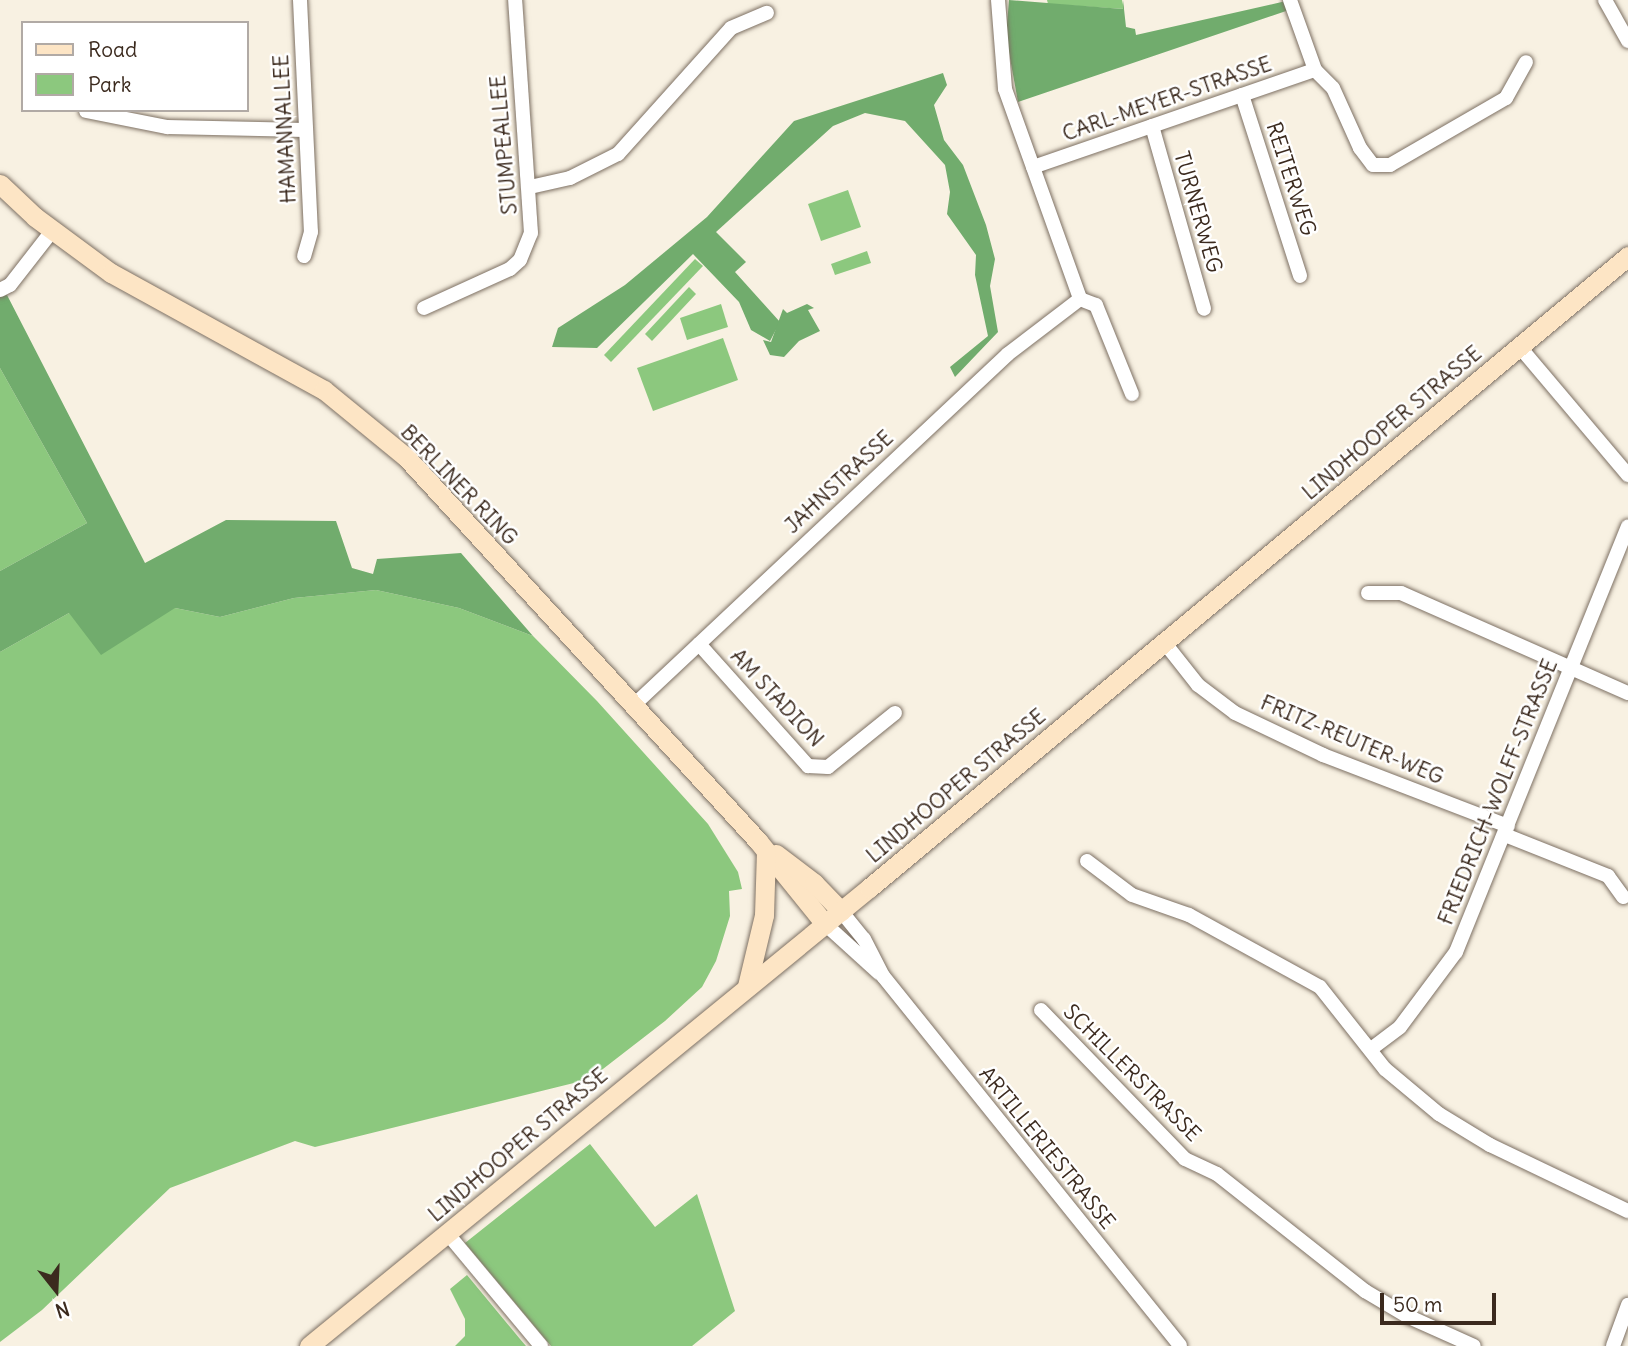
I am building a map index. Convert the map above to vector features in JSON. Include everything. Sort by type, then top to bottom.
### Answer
[{"type":"main road","name":"BERLINER RING","points":[[0,184],[52,231],[111,273],[324,390],[406,457],[635,704],[762,846],[825,924]]},
{"type":"main road","name":"LINDHOOPER STRASSE","points":[[309,1346],[841,911],[1628,256]]},
{"type":"main road","name":"BERLINER RING","points":[[762,846],[814,883],[841,911]]},
{"type":"main road","points":[[747,986],[764,915],[762,846]]},
{"type":"street","name":"HAMANNALLEE","points":[[300,0],[311,232],[303,256]]},
{"type":"street","name":"STUMPEALLEE","points":[[424,308],[486,283],[520,260],[531,233],[530,187],[522,142],[515,0]]},
{"type":"street","points":[[998,0],[1005,89],[1080,299],[1096,305],[1132,394]]},
{"type":"street","points":[[1290,0],[1315,70],[1333,88],[1360,148],[1373,165],[1390,165],[1506,98],[1527,62]]},
{"type":"street","points":[[1605,0],[1628,41]]},
{"type":"street","points":[[530,187],[570,178],[618,154],[731,28],[767,13]]},
{"type":"street","name":"CARL-MEYER-STRASSE","points":[[1034,167],[1315,70]]},
{"type":"street","name":"REITERWEG","points":[[1242,95],[1300,276]]},
{"type":"street","points":[[91,112],[167,127],[305,130]]},
{"type":"street","name":"TURNERWEG","points":[[1152,126],[1204,309]]},
{"type":"street","points":[[0,289],[10,285],[52,231]]},
{"type":"street","name":"JAHNSTRASSE","points":[[635,704],[1008,354],[1080,299]]},
{"type":"street","points":[[1519,346],[1628,475]]},
{"type":"street","name":"FRIEDRICH-WOLFF-STRASSE","points":[[1371,1049],[1400,1027],[1456,952],[1628,526]]},
{"type":"street","points":[[1368,593],[1401,593],[1628,693]]},
{"type":"street","name":"FRITZ-REUTER-WEG","points":[[1164,642],[1198,685],[1235,713],[1324,755],[1506,830],[1608,876],[1623,897]]},
{"type":"street","name":"AM STADION","points":[[699,644],[808,766],[828,768],[895,713]]},
{"type":"street","points":[[1087,861],[1132,895],[1188,915],[1320,987],[1385,1069],[1439,1114],[1490,1145],[1628,1211]]},
{"type":"street","name":"ARTILLERIESTRASSE","points":[[841,911],[864,939],[883,976]]},
{"type":"street","name":"ARTILLERIESTRASSE","points":[[825,924],[883,976],[1180,1346]]},
{"type":"street","name":"SCHILLERSTRASSE","points":[[1041,1010],[1185,1159],[1217,1174],[1365,1291],[1407,1316],[1474,1346]]},
{"type":"street","points":[[447,1233],[541,1346]]},
{"type":"street","points":[[1613,1346],[1628,1305]]},
{"type":"green space","points":[[1009,0],[1123,9],[1123,0],[1126,27],[1135,29],[1136,35],[1286,1],[1289,10],[1018,102],[1006,36]]},
{"type":"green space","points":[[1047,0],[1122,0],[1124,9],[1048,4]]},
{"type":"green space","points":[[943,73],[947,85],[934,105],[944,140],[963,165],[986,225],[995,259],[990,286],[998,332],[955,377],[950,367],[988,336],[975,275],[976,255],[947,214],[950,192],[945,165],[905,121],[865,113],[833,126],[716,232],[746,262],[735,272],[780,322],[770,341],[751,330],[739,302],[693,254],[597,348],[552,347],[558,328],[625,285],[707,217],[794,121]]},
{"type":"green space","points":[[848,190],[861,227],[821,241],[808,204]]},
{"type":"green space","points":[[867,251],[871,263],[835,275],[831,264]]},
{"type":"green space","points":[[695,259],[703,266],[611,362],[604,355]]},
{"type":"green space","points":[[689,287],[696,294],[652,341],[645,334]]},
{"type":"green space","points":[[7,295],[145,563],[226,520],[336,521],[352,568],[373,574],[377,559],[461,553],[533,636],[459,608],[376,590],[294,598],[220,617],[175,608],[101,655],[69,613],[0,652],[0,571],[87,523],[0,368],[0,297]]},
{"type":"green space","points":[[721,304],[728,327],[687,340],[680,318]]},
{"type":"green space","points":[[807,304],[814,308],[808,310],[820,331],[799,341],[784,357],[770,355],[763,340],[771,342],[783,309],[787,313]]},
{"type":"green space","points":[[723,338],[738,380],[653,411],[637,368]]},
{"type":"green space","points":[[0,368],[87,523],[0,571]]},
{"type":"green space","points":[[376,590],[459,608],[533,636],[597,701],[708,824],[738,872],[742,889],[729,891],[730,916],[716,961],[702,987],[665,1021],[590,1079],[315,1147],[295,1141],[170,1188],[42,1310],[0,1342],[0,652],[69,613],[175,608],[220,617],[294,598]]},
{"type":"green space","points":[[590,1144],[655,1227],[697,1194],[735,1311],[692,1346],[551,1346],[465,1243]]},
{"type":"green space","points":[[467,1275],[526,1346],[455,1346],[465,1336],[465,1319],[450,1289]]}]
